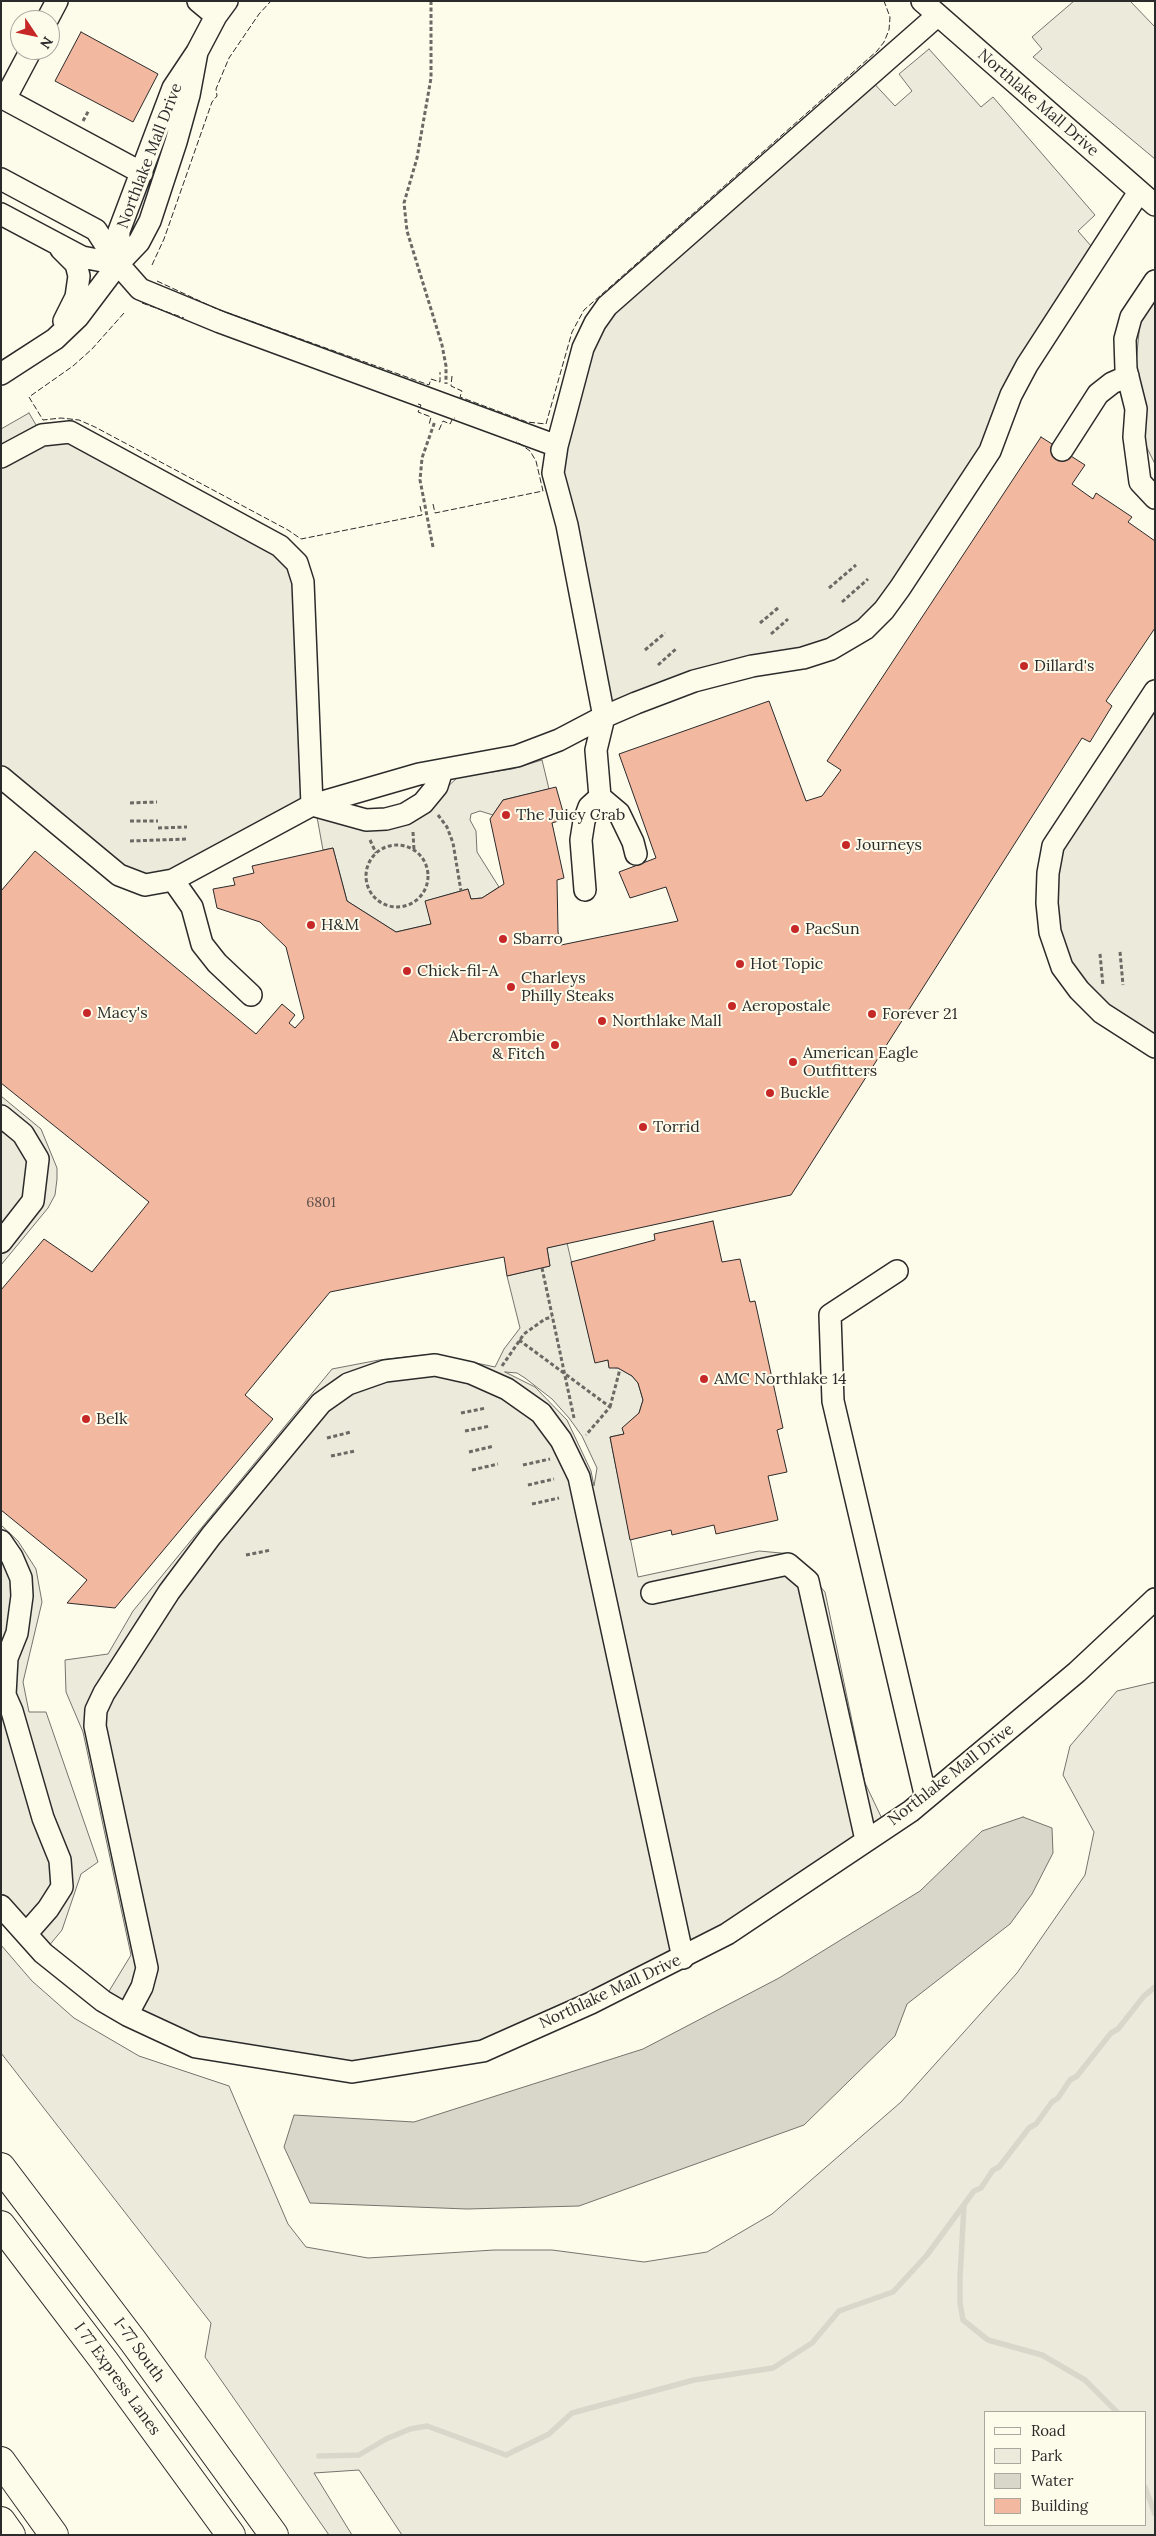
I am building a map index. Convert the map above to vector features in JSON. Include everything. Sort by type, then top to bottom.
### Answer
[{"type":"highway","name":"I-77 South","points":[[1,2168],[133,2341],[274,2535]]},
{"type":"highway","name":"I 77 Express Lanes","points":[[1,2225],[106,2362],[231,2535]]},
{"type":"highway","points":[[1,2461],[54,2535]]},
{"type":"highway","points":[[1,2521],[11,2535]]},
{"type":"street","points":[[198,1],[222,8]]},
{"type":"street","name":"Northlake Mall Drive","points":[[922,1],[1147,198]]},
{"type":"street","name":"Northlake Mall Drive","points":[[118,264],[120,231],[174,88],[222,8]]},
{"type":"street","points":[[636,854],[633,842],[619,812],[600,797],[596,750],[604,717],[567,525],[553,474],[557,446],[583,348],[595,323],[607,306],[938,15]]},
{"type":"street","name":"Northlake Mall Drive","points":[[1,374],[43,346],[78,317],[118,264],[139,242],[150,221],[189,95],[197,52]]},
{"type":"street","points":[[25,60],[3,98],[142,173]]},
{"type":"street","points":[[1,179],[96,230],[118,264],[140,289],[220,322],[557,446]]},
{"type":"street","points":[[1,777],[120,875],[145,885],[173,880],[312,805],[419,774],[517,756],[559,740],[604,717],[694,681],[752,666],[803,658],[831,649],[872,622],[900,588],[990,451],[1011,395],[1027,365],[1147,198]]},
{"type":"street","points":[[1,214],[82,257],[118,264]]},
{"type":"street","points":[[43,346],[70,311],[79,287],[76,264],[51,241]]},
{"type":"street","points":[[1155,281],[1131,317],[1125,339],[1128,376],[1136,409],[1134,437],[1140,482],[1155,498]]},
{"type":"street","points":[[1062,450],[1098,394],[1112,383],[1128,376]]},
{"type":"street","points":[[1,457],[42,435],[70,432],[280,546],[297,563],[303,582],[312,805]]},
{"type":"street","points":[[1155,691],[1053,846],[1048,873],[1047,903],[1050,932],[1062,967],[1079,990],[1102,1013],[1155,1047]]},
{"type":"street","points":[[312,805],[366,820],[386,819],[405,814],[423,803],[437,786],[442,770]]},
{"type":"street","points":[[585,890],[581,840],[584,821],[589,807],[600,797]]},
{"type":"street","points":[[173,880],[192,907],[202,944],[217,963],[251,995]]},
{"type":"street","points":[[1,1116],[23,1134],[38,1159],[33,1201],[1,1242]]},
{"type":"street","points":[[896,1271],[830,1315],[833,1401],[926,1798]]},
{"type":"street","points":[[126,2015],[142,1987],[147,1968],[95,1726],[96,1710],[118,1671],[169,1592],[211,1536],[321,1403],[348,1384],[385,1371],[435,1365],[471,1373],[507,1389],[541,1413],[561,1440],[579,1478],[683,1958]]},
{"type":"street","points":[[1,1541],[12,1557],[21,1578],[22,1596],[17,1633],[7,1658],[5,1695],[12,1711],[43,1818],[60,1860],[62,1887],[48,1909],[26,1934]]},
{"type":"street","points":[[652,1593],[788,1564],[808,1581],[866,1840]]},
{"type":"street","name":"Northlake Mall Drive","points":[[1,1906],[43,1953],[103,2000],[126,2015],[196,2047],[352,2072],[483,2051],[591,2003],[727,1934],[926,1798],[1077,1672],[1155,1599]]},
{"type":"path","points":[[431,1],[431,78],[417,158],[404,203],[407,232],[442,346],[446,366],[446,385],[422,458],[420,480],[433,547]]},
{"type":"path","points":[[830,588],[856,565]]},
{"type":"path","points":[[842,602],[868,579]]},
{"type":"path","points":[[760,623],[778,608]]},
{"type":"path","points":[[771,634],[788,619]]},
{"type":"path","points":[[645,650],[664,633]]},
{"type":"path","points":[[658,665],[677,648]]},
{"type":"path","points":[[130,803],[158,802]]},
{"type":"path","points":[[436,813],[448,826],[461,891]]},
{"type":"path","points":[[130,821],[158,821]]},
{"type":"path","points":[[413,824],[414,851]]},
{"type":"path","points":[[158,828],[187,827]]},
{"type":"path","points":[[366,833],[376,853]]},
{"type":"path","points":[[130,841],[187,839]]},
{"type":"path","points":[[396,845],[414,851],[426,866],[427,885],[416,901],[398,907],[387,906],[377,900],[367,883],[366,872],[376,853],[396,845]]},
{"type":"path","points":[[1120,952],[1123,985]]},
{"type":"path","points":[[1100,954],[1104,988]]},
{"type":"path","points":[[542,1268],[574,1418]]},
{"type":"path","points":[[500,1369],[519,1340],[536,1324],[552,1317]]},
{"type":"path","points":[[519,1340],[610,1407]]},
{"type":"path","points":[[586,1435],[610,1407],[620,1369]]},
{"type":"path","points":[[461,1413],[486,1408]]},
{"type":"path","points":[[465,1432],[490,1426]]},
{"type":"path","points":[[327,1438],[351,1432]]},
{"type":"path","points":[[469,1452],[494,1446]]},
{"type":"path","points":[[331,1456],[355,1451]]},
{"type":"path","points":[[524,1465],[550,1459]]},
{"type":"path","points":[[472,1470],[498,1464]]},
{"type":"path","points":[[528,1485],[554,1479]]},
{"type":"path","points":[[532,1504],[559,1498]]},
{"type":"path","points":[[246,1555],[271,1550]]},
{"type":"green space","points":[[1155,1682],[1155,2535],[402,2535],[359,2470],[314,2473],[352,2535],[329,2535],[205,2357],[211,2323],[1,2053],[1,1945],[32,1981],[74,2018],[139,2056],[229,2086],[288,2224],[306,2247],[368,2258],[494,2250],[552,2250],[644,2262],[707,2252],[772,2214],[901,2102],[1017,1973],[1085,1875],[1094,1832],[1063,1775],[1070,1746],[1117,1691]]},
{"type":"shaded area","points":[[1074,1],[1130,1],[1155,27],[1155,159],[1033,57],[1042,49],[1032,37]]},
{"type":"shaded area","points":[[929,49],[981,107],[993,97],[1095,215],[1078,231],[1098,254],[1000,428],[865,629],[604,717],[553,473],[595,323],[868,77],[895,106],[912,91],[899,74]]},
{"type":"shaded area","points":[[1155,299],[1155,464],[1145,444],[1136,363],[1140,322]]},
{"type":"shaded area","points":[[29,413],[42,435],[70,432],[297,563],[312,805],[145,885],[1,777],[1,429]]},
{"type":"shaded area","points":[[1155,691],[1155,1047],[1062,967],[1048,873]]},
{"type":"shaded area","points":[[542,760],[549,789],[503,800],[493,815],[480,811],[471,814],[470,820],[476,831],[477,852],[499,887],[482,898],[471,899],[468,889],[426,901],[431,924],[396,932],[347,901],[333,848],[323,850],[317,817],[326,815],[353,824],[443,791],[458,777],[512,769]]},
{"type":"shaded area","points":[[1,1096],[41,1129],[57,1168],[57,1179],[55,1195],[48,1208],[1,1265]]},
{"type":"shaded area","points":[[567,1243],[595,1362],[608,1360],[609,1367],[618,1368],[632,1376],[638,1383],[643,1400],[639,1413],[623,1428],[624,1434],[610,1437],[638,1577],[759,1551],[792,1554],[825,1592],[865,1783],[886,1827],[727,1934],[483,2051],[352,2072],[223,2051],[103,2001],[131,1955],[83,1732],[66,1692],[65,1660],[108,1654],[133,1611],[332,1369],[379,1360],[434,1354],[495,1367],[504,1349],[520,1328],[507,1276],[550,1266],[547,1248]],"holes":[[[505,1372],[517,1373],[552,1399],[582,1436],[597,1468],[594,1486],[591,1471],[567,1420],[535,1387]]]},
{"type":"shaded area","points":[[1,1525],[18,1541],[36,1569],[42,1602],[23,1682],[29,1712],[46,1712],[98,1862],[81,1874],[62,1930],[43,1953],[1,1903]]},
{"type":"water","points":[[1023,1817],[1052,1828],[1053,1853],[1032,1894],[1010,1924],[907,2004],[895,2036],[804,2125],[579,2206],[467,2209],[310,2203],[284,2147],[294,2115],[414,2122],[643,2049],[779,1978],[920,1891],[982,1831]]},
{"type":"building","points":[[81,32],[158,74],[133,122],[55,81]]},
{"type":"building","name":"Northlake Mall","points":[[1041,437],[1085,465],[1072,484],[1093,499],[1096,493],[1132,517],[1128,522],[1155,541],[1155,628],[1106,701],[1112,706],[1090,742],[1082,738],[791,1195],[547,1248],[550,1266],[507,1276],[504,1257],[330,1292],[245,1395],[273,1419],[115,1608],[67,1603],[87,1580],[1,1510],[1,1290],[44,1239],[92,1272],[149,1202],[1,1083],[1,891],[35,851],[256,1034],[282,1004],[295,1015],[289,1023],[295,1028],[304,1018],[286,947],[260,922],[217,908],[213,889],[235,885],[233,878],[254,873],[252,866],[333,848],[347,901],[396,932],[431,924],[425,901],[468,889],[471,899],[482,898],[504,884],[490,819],[503,800],[556,787],[565,819],[552,823],[564,878],[557,880],[558,932],[561,945],[678,921],[666,887],[630,898],[619,872],[656,858],[619,754],[769,701],[806,801],[822,796],[841,770],[827,761]]},
{"type":"building","name":"AMC Northlake 14","points":[[713,1221],[722,1262],[740,1259],[750,1302],[755,1301],[783,1428],[777,1430],[787,1472],[768,1476],[778,1520],[716,1534],[714,1525],[672,1535],[671,1530],[630,1540],[610,1437],[624,1434],[622,1428],[639,1413],[643,1400],[638,1383],[632,1376],[618,1368],[609,1368],[608,1360],[595,1363],[571,1262],[655,1240],[654,1234]]},
{"type":"waterway","points":[[319,2456],[359,2455],[386,2439],[410,2429],[427,2426],[506,2455],[549,2434],[572,2413],[694,2380],[773,2368],[812,2343],[839,2311],[893,2292],[927,2255],[974,2191],[981,2188],[993,2170],[999,2167],[1029,2128],[1036,2124],[1052,2102],[1058,2098],[1070,2080],[1077,2076],[1111,2033],[1118,2029],[1144,1996],[1155,1987]]},
{"type":"waterway","points":[[964,2205],[960,2278],[960,2303],[963,2320],[988,2340],[1042,2355],[1085,2380],[1116,2411]]},
{"type":"waterway","points":[[1146,2490],[1155,2514]]},
{"type":"fence","points":[[152,265],[164,239],[212,102],[217,96],[216,89],[229,58],[259,14],[271,1]]},
{"type":"fence","points":[[452,376],[451,386],[462,391],[460,397],[527,422],[546,424],[572,332],[584,310],[877,51],[884,42],[889,30],[890,17],[884,1]]},
{"type":"fence","points":[[157,281],[217,309],[429,385],[431,379],[440,382],[440,372]]},
{"type":"fence","points":[[142,303],[184,318]]},
{"type":"fence","points":[[124,313],[92,349],[73,366],[29,397],[43,420],[61,418],[79,420],[95,427],[288,530],[301,539],[422,515],[420,506]]},
{"type":"fence","points":[[418,404],[421,405],[418,412],[431,417],[429,425]]},
{"type":"fence","points":[[439,430],[443,421],[450,424],[453,418],[455,418]]},
{"type":"fence","points":[[433,504],[435,513],[543,491],[536,461],[530,451],[516,441]]},
{"type":"place","name":"Dillard's","points":[[1024,666]]},
{"type":"place","name":"The Juicy Crab","points":[[506,815]]},
{"type":"place","name":"Journeys","points":[[846,845]]},
{"type":"place","name":"H&M","points":[[311,925]]},
{"type":"place","name":"PacSun","points":[[795,929]]},
{"type":"place","name":"Sbarro","points":[[503,939]]},
{"type":"place","name":"Hot Topic","points":[[740,964]]},
{"type":"place","name":"Chick-fil-A","points":[[407,971]]},
{"type":"place","name":"Charleys Philly Steaks","points":[[511,987]]},
{"type":"place","name":"Aeropostale","points":[[732,1006]]},
{"type":"place","name":"Macy's","points":[[87,1013]]},
{"type":"place","name":"Forever 21","points":[[872,1014]]},
{"type":"place","name":"Northlake Mall","points":[[602,1021]]},
{"type":"place","name":"Abercrombie & Fitch","points":[[555,1045]]},
{"type":"place","name":"American Eagle Outfitters","points":[[793,1062]]},
{"type":"place","name":"Buckle","points":[[770,1093]]},
{"type":"place","name":"Torrid","points":[[643,1127]]},
{"type":"place","name":"AMC Northlake 14","points":[[704,1379]]},
{"type":"place","name":"Belk","points":[[86,1419]]}]
